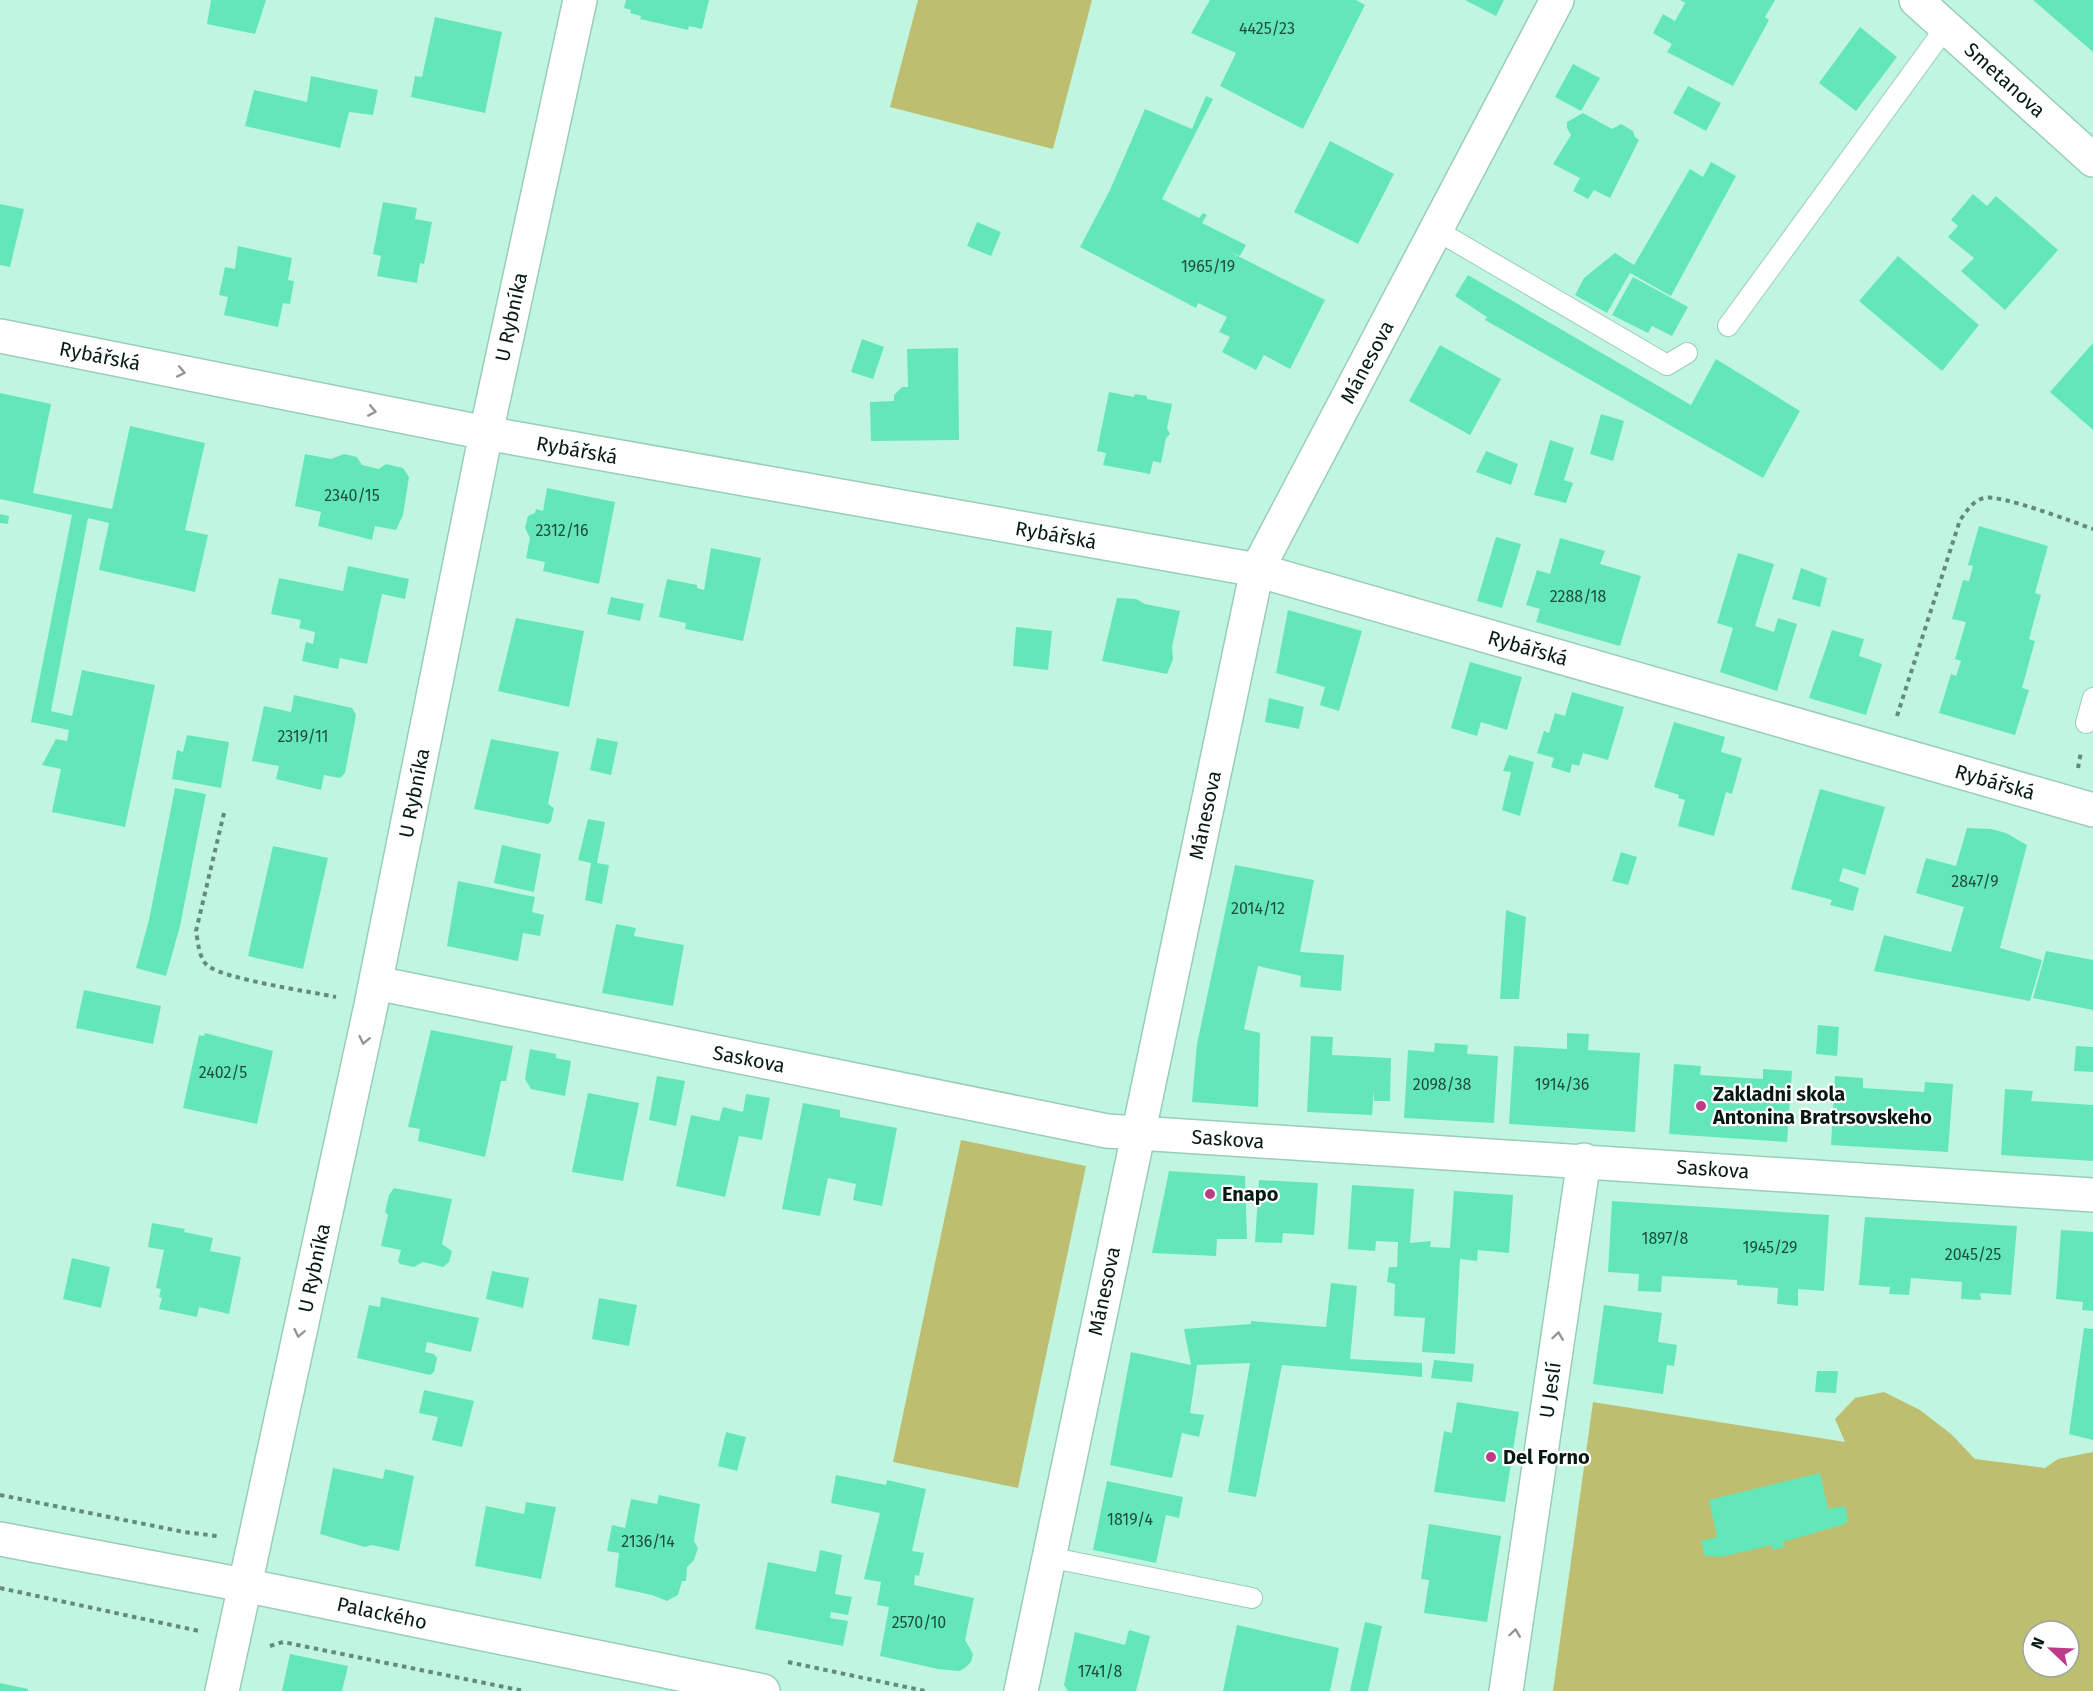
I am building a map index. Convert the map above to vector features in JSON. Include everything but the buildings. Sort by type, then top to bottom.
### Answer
[{"type":"street","name":"U Rybníka","points":[[222,1691],[374,994],[486,433],[580,0]]},
{"type":"street","name":"Mánesova","points":[[1021,1691],[1257,570],[1557,0]]},
{"type":"street","name":"Smetanova","points":[[1916,0],[2093,160]]},
{"type":"street","name":"Rybářská","points":[[0,336],[486,433],[1257,570],[2082,807]]},
{"type":"street","name":"Saskova","points":[[374,994],[1107,1131],[1584,1160],[2093,1195]]},
{"type":"street","name":"U Jeslí","points":[[1506,1691],[1584,1160]]},
{"type":"street","name":"Palackého","points":[[0,1539],[244,1585],[764,1691]]},
{"type":"lane","points":[[1728,326],[1946,27]]},
{"type":"lane","points":[[1436,230],[1667,365],[1687,353]]},
{"type":"lane","points":[[2086,723],[2093,698]]},
{"type":"lane","points":[[1048,1557],[1252,1598]]},
{"type":"path","points":[[1886,751],[1960,520],[1974,502],[1986,497],[2042,510],[2093,529]]},
{"type":"path","points":[[2082,807],[2086,723]]},
{"type":"path","points":[[224,813],[196,931],[199,951],[207,965],[224,973],[374,994]]},
{"type":"path","points":[[0,1495],[184,1532],[254,1540]]},
{"type":"path","points":[[0,1588],[269,1647],[283,1642],[524,1691]]},
{"type":"shaded area","points":[[918,0],[1092,0],[1053,149],[890,107]]},
{"type":"shaded area","points":[[961,1140],[1086,1166],[1018,1488],[893,1462]]},
{"type":"shaded area","points":[[1884,1392],[1920,1410],[1951,1434],[1975,1459],[2045,1468],[2058,1459],[2093,1452],[2093,1691],[1553,1691],[1593,1402],[1845,1442],[1835,1419],[1855,1398]]},
{"type":"place","name":"Zakladni skola Antonina Bratrsovskeho","points":[[1701,1106]]},
{"type":"place","name":"Enapo","points":[[1210,1194]]},
{"type":"place","name":"Del Forno","points":[[1491,1457]]}]
